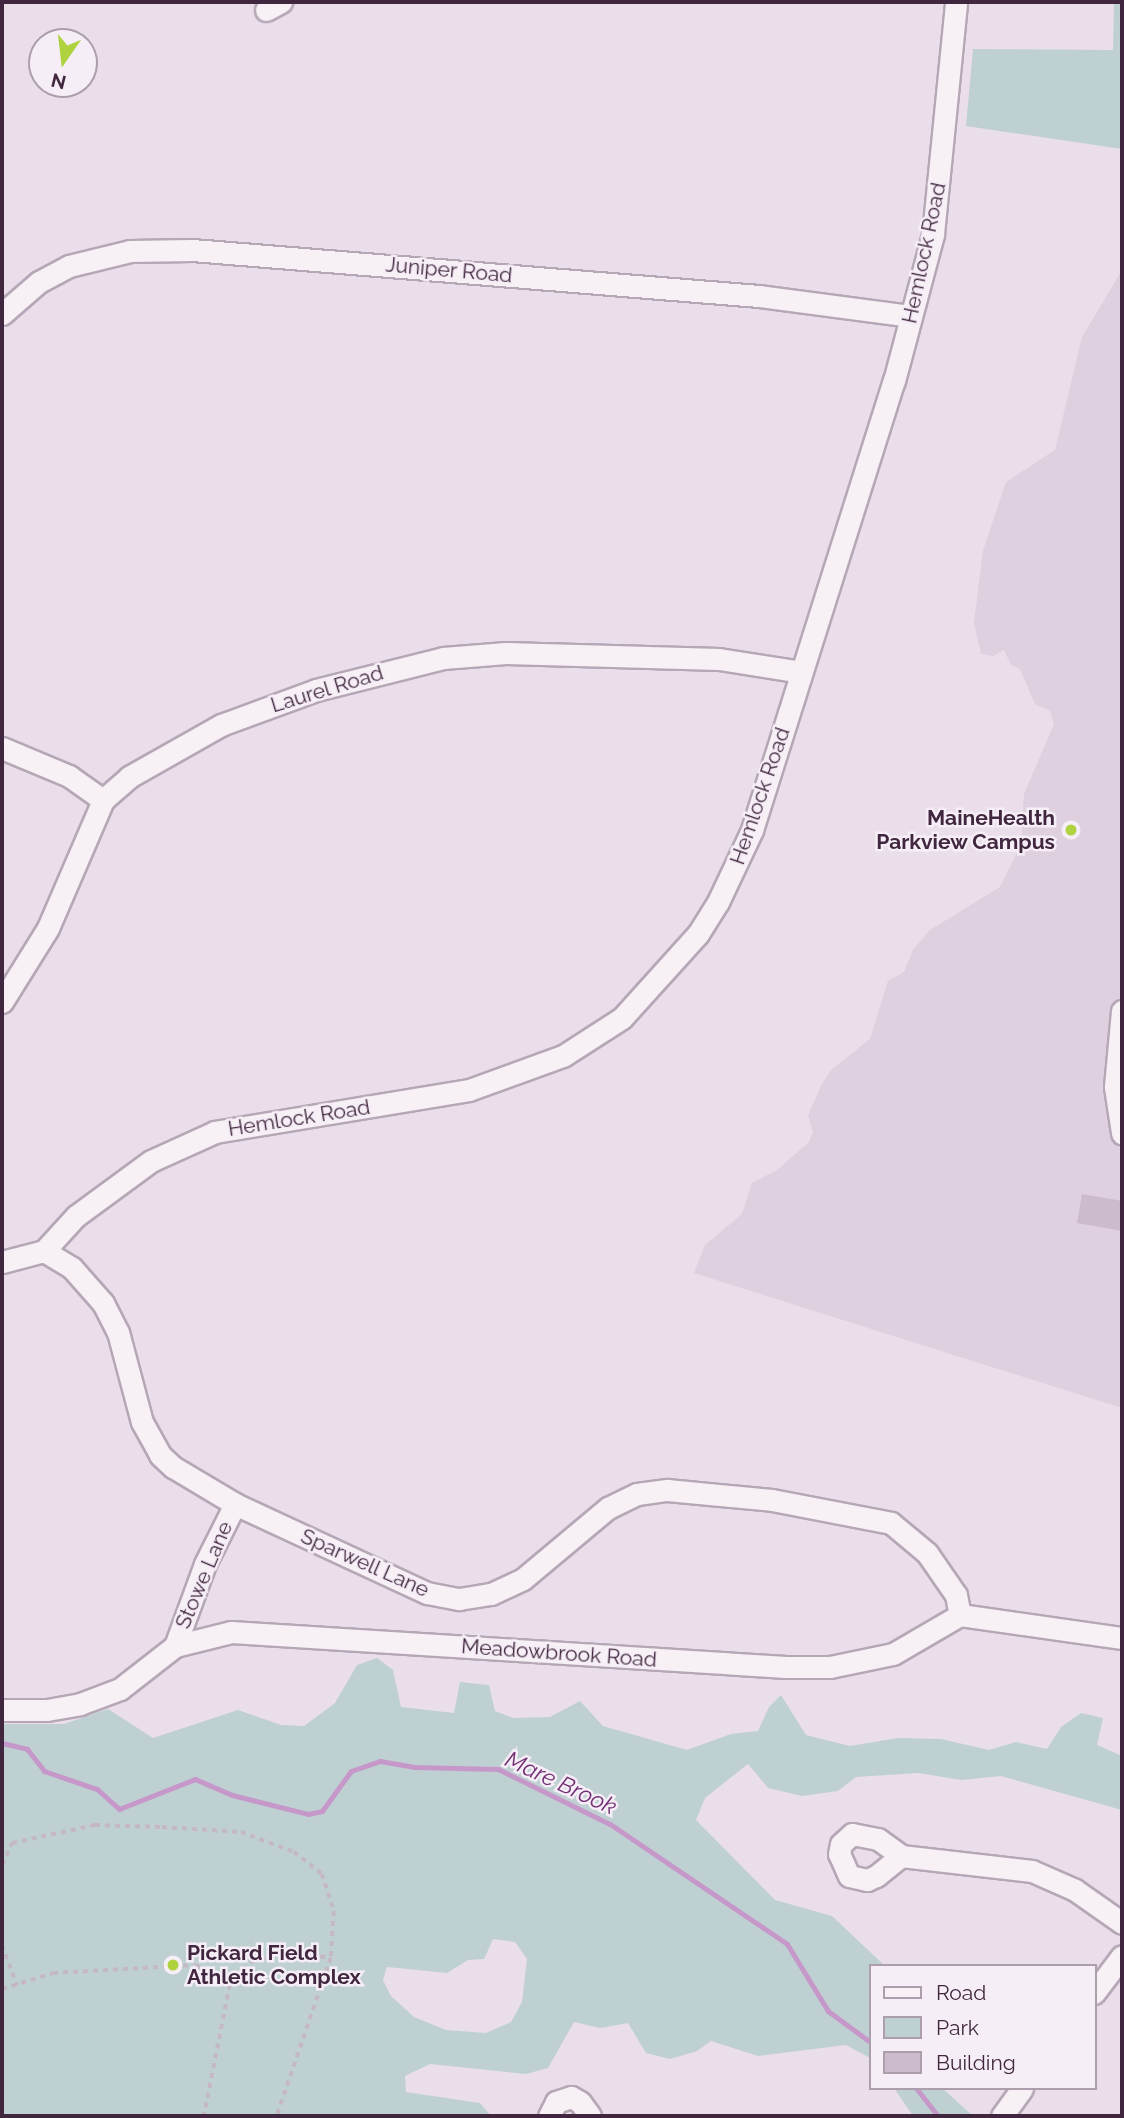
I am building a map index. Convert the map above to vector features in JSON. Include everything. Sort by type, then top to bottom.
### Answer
[{"type":"street","name":"Hemlock Road","points":[[44,1251],[76,1216],[151,1161],[183,1144],[247,1123],[438,1097],[500,1082],[563,1056],[622,1018],[674,963],[719,902],[752,830],[911,316],[940,190],[956,2]]},
{"type":"street","name":"Juniper Road","points":[[2,314],[39,282],[69,266],[130,251],[192,250],[759,296],[911,316]]},
{"type":"street","name":"Laurel Road","points":[[2,1002],[48,928],[103,800],[149,764],[221,725],[316,690],[432,660],[506,653],[719,659],[801,672]]},
{"type":"street","points":[[2,748],[69,776],[103,800]]},
{"type":"street","points":[[1122,1011],[1115,1087],[1122,1133]]},
{"type":"street","points":[[2,1262],[44,1251]]},
{"type":"street","name":"Sparwell Lane","points":[[44,1251],[72,1268],[111,1317],[130,1366],[142,1422],[160,1455],[187,1477],[235,1504],[427,1593],[459,1599],[491,1594],[523,1579],[608,1508],[637,1494],[698,1491],[863,1515],[904,1531],[946,1579],[960,1615]]},
{"type":"street","name":"Stowe Lane","points":[[175,1646],[200,1577],[235,1504]]},
{"type":"street","points":[[960,1615],[1122,1638]]},
{"type":"street","name":"Meadowbrook Road","points":[[2,1710],[47,1710],[90,1700],[120,1689],[175,1646],[231,1632],[830,1667],[893,1654],[960,1615]]},
{"type":"street","points":[[901,1856],[1032,1871],[1075,1890],[1122,1923]]},
{"type":"street","points":[[1096,1990],[1122,1956]]},
{"type":"street","points":[[1002,2116],[1022,2090]]},
{"type":"street","points":[[549,2116],[556,2102],[571,2097],[580,2102],[590,2116]]},
{"type":"path","points":[[2,1865],[12,1843],[95,1825],[241,1832],[294,1852],[322,1874],[334,1911],[331,1958],[276,2116]]},
{"type":"path","points":[[2,1945],[17,1985]]},
{"type":"path","points":[[204,2116],[230,1985],[251,1962],[291,1950],[331,1958]]},
{"type":"path","points":[[2,1989],[52,1973],[196,1965],[230,1985]]},
{"type":"shaded area","name":"MaineHealth Parkview Campus","points":[[1122,270],[1122,1408],[694,1273],[705,1245],[742,1214],[752,1183],[777,1170],[809,1142],[813,1132],[808,1115],[822,1084],[831,1070],[870,1039],[888,981],[904,972],[913,950],[930,930],[1000,887],[1021,845],[1024,794],[1054,724],[1050,711],[1035,704],[1020,669],[1011,665],[1004,650],[993,656],[981,654],[974,623],[983,551],[1006,482],[1055,450],[1082,337]]},
{"type":"green space","points":[[1114,2],[1122,2],[1122,149],[966,126],[973,49],[1113,50]]},
{"type":"green space","points":[[377,1658],[393,1670],[401,1707],[454,1713],[460,1682],[489,1685],[495,1711],[513,1718],[550,1717],[580,1701],[603,1726],[687,1750],[731,1734],[758,1731],[769,1707],[781,1695],[806,1735],[850,1746],[898,1738],[941,1739],[989,1750],[1016,1742],[1047,1749],[1061,1727],[1081,1713],[1103,1718],[1097,1745],[1122,1756],[1122,1810],[1001,1776],[961,1780],[919,1773],[856,1777],[838,1791],[802,1796],[768,1788],[748,1764],[705,1798],[696,1820],[775,1900],[832,1916],[883,1964],[869,1964],[869,2057],[846,2045],[758,2056],[711,2041],[697,2051],[670,2059],[646,2053],[628,2023],[600,2028],[574,2022],[548,2068],[526,2074],[430,2064],[405,2076],[406,2092],[480,2103],[491,2116],[2,2116],[2,1724],[64,1724],[108,1709],[153,1738],[238,1710],[281,1725],[304,1726],[335,1703],[357,1665]],"holes":[[[493,1939],[515,1942],[527,1959],[522,2002],[511,2022],[486,2033],[446,2030],[414,2017],[391,1996],[383,1980],[387,1967],[447,1973],[468,1960],[484,1959]]]},
{"type":"green space","points":[[895,2090],[944,2090],[973,2116],[913,2116]]},
{"type":"building","points":[[1082,1194],[1122,1201],[1122,1231],[1077,1223]]},
{"type":"waterway","name":"Mare Brook","points":[[2,1743],[27,1749],[44,1771],[97,1789],[119,1809],[195,1779],[232,1795],[308,1814],[322,1811],[351,1771],[380,1761],[414,1767],[498,1769],[610,1824],[787,1944],[828,2011],[869,2041]]},
{"type":"waterway","name":"Mare Brook","points":[[918,2090],[938,2116]]},
{"type":"place","name":"MaineHealth Parkview Campus","points":[[1071,830]]},
{"type":"place","name":"Pickard Field Athletic Complex","points":[[173,1965]]}]
